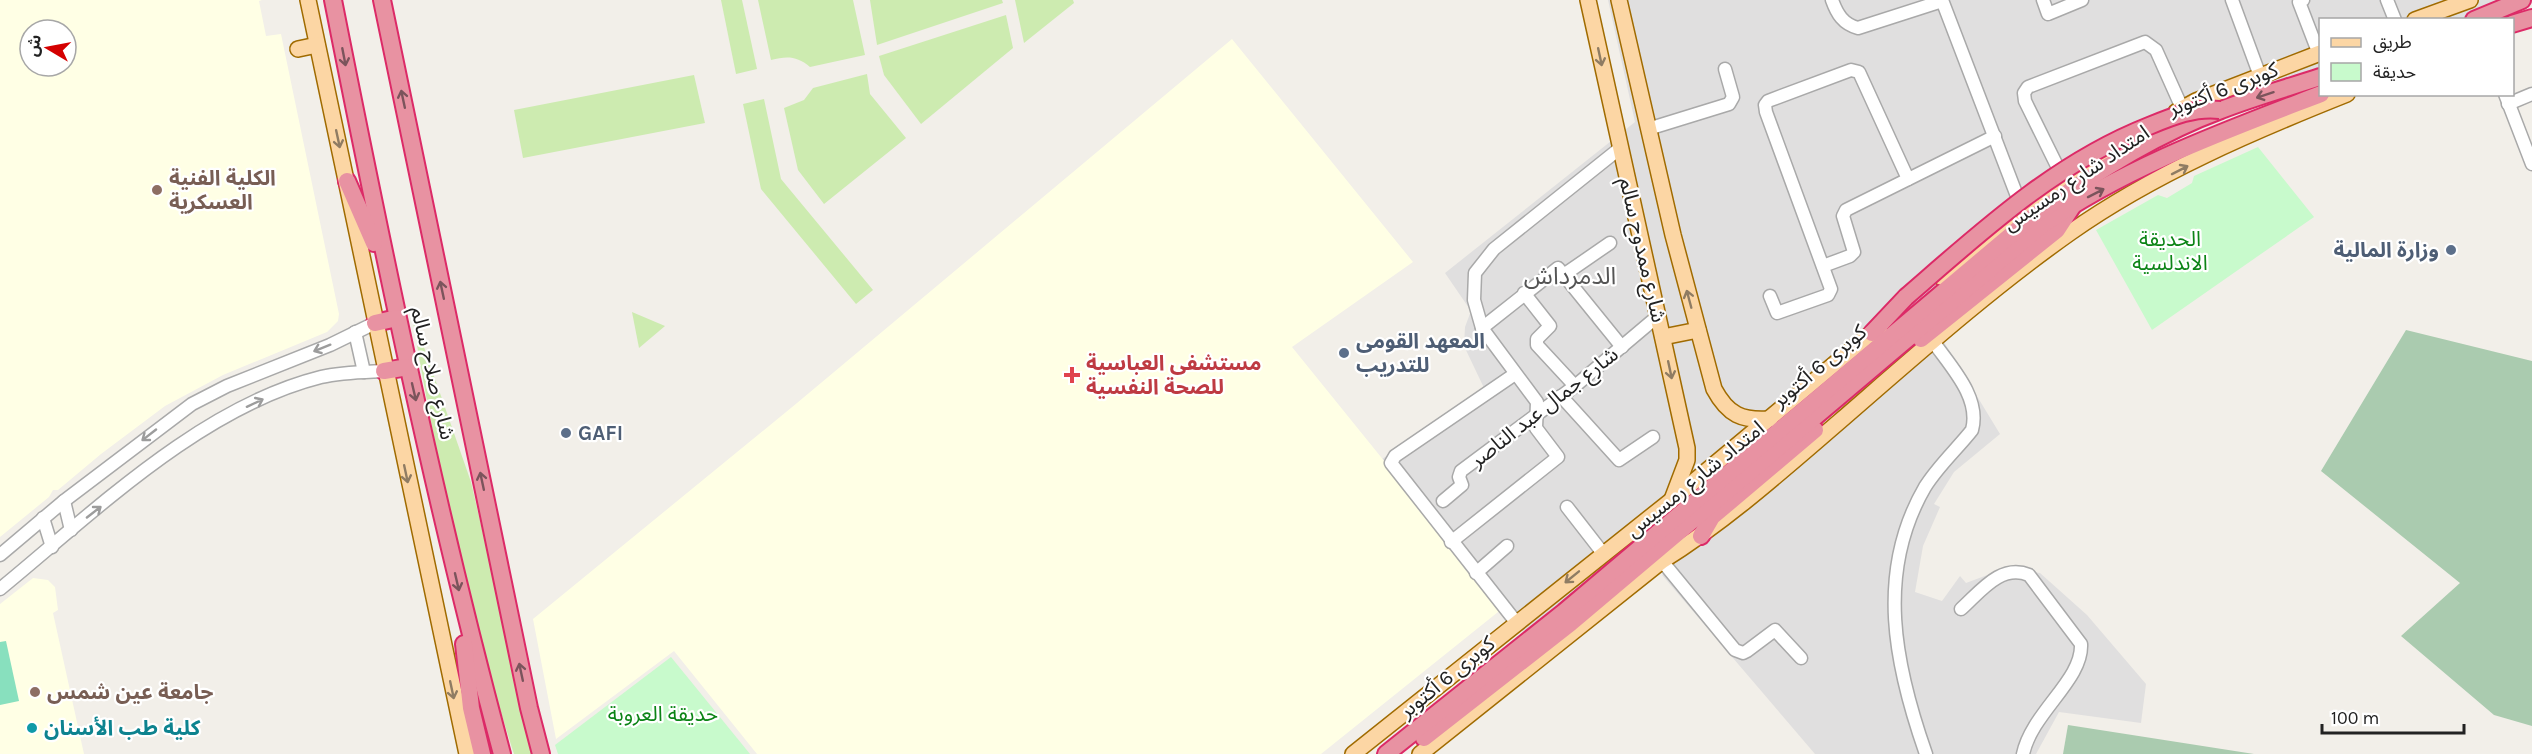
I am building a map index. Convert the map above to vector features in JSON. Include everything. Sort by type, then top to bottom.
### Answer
[{"type":"highway","name":"شارع صلاح سالم","points":[[333,0],[397,318],[464,616],[502,754]]},
{"type":"highway","name":"شارع صلاح سالم","points":[[382,0],[529,708],[541,754]]},
{"type":"highway","points":[[2479,18],[2522,0]]},
{"type":"highway","points":[[2514,23],[2532,18]]},
{"type":"highway","name":"كوبرى 6 أكتوبر","points":[[1386,754],[1564,612],[2006,236],[2107,167],[2161,137],[2220,110],[2319,76]]},
{"type":"highway","name":"كوبرى 6 أكتوبر","points":[[1404,754],[1571,623],[1993,263],[2074,204],[2194,144],[2319,95]]},
{"type":"highway","points":[[1872,333],[1906,297],[2007,211],[2092,152],[2128,134],[2189,111],[2220,110]]},
{"type":"highway","points":[[347,181],[387,273]]},
{"type":"highway","points":[[1701,536],[1712,517],[1907,350],[2057,230],[2069,215],[2074,204]]},
{"type":"highway","points":[[375,323],[397,318]]},
{"type":"highway","points":[[384,371],[408,367]]},
{"type":"highway","points":[[464,616],[464,648],[477,752]]},
{"type":"main road","points":[[308,0],[431,592],[477,752]]},
{"type":"main road","name":"شارع ممدوح سالم","points":[[1588,0],[1619,149],[1687,448],[1686,460],[1672,499]]},
{"type":"main road","name":"شارع ممدوح سالم","points":[[1619,0],[1648,129],[1714,390],[1725,407],[1739,418],[1770,419]]},
{"type":"main road","points":[[2420,18],[2470,0]]},
{"type":"main road","points":[[2514,32],[2532,25]]},
{"type":"main road","points":[[298,49],[317,45]]},
{"type":"main road","name":"امتداد شارع رمسيس","points":[[1356,753],[1602,552],[1672,499],[2023,210],[2064,181],[2182,108],[2319,54]]},
{"type":"main road","name":"امتداد شارع رمسيس","points":[[1420,754],[1662,561],[1701,536],[1791,464],[1932,340],[2046,250],[2097,214],[2257,130],[2342,96]]},
{"type":"main road","points":[[1663,337],[1698,330]]},
{"type":"main road","points":[[431,592],[442,615],[471,708]]},
{"type":"street","points":[[1832,0],[1841,19],[1848,26],[1858,28],[1942,1],[2023,210]]},
{"type":"street","points":[[2043,0],[2048,14],[2082,0]]},
{"type":"street","points":[[2232,0],[2259,76]]},
{"type":"street","points":[[2303,0],[2299,2],[2319,52]]},
{"type":"street","points":[[2387,0],[2394,18]]},
{"type":"street","points":[[2064,181],[2025,101],[2024,93],[2028,87],[2145,42],[2156,50],[2182,108]]},
{"type":"street","points":[[1648,129],[1729,104],[1732,97],[1725,69]]},
{"type":"street","points":[[1770,296],[1777,313],[1828,295],[1831,289],[1766,112],[1765,105],[1768,101],[1851,70],[1859,72],[1908,179]]},
{"type":"street","points":[[2532,94],[2506,99],[2532,164]]},
{"type":"street","points":[[1823,266],[1850,256],[1854,252],[1843,219],[1844,212],[1995,136]]},
{"type":"street","points":[[1451,542],[1557,458],[1557,454],[1536,428],[1537,402],[1482,327],[1476,311],[1475,273],[1482,261],[1619,149]]},
{"type":"street","points":[[1565,274],[1610,243]]},
{"type":"street","points":[[1482,327],[1558,268],[1622,347]]},
{"type":"street","points":[[1524,293],[1551,326],[1537,339],[1537,345],[1575,386]]},
{"type":"street","name":"شارع جمال عبد الناصر","points":[[1443,501],[1462,485],[1459,477],[1461,471],[1575,386],[1658,316]]},
{"type":"street","points":[[0,555],[64,501],[165,423],[204,398],[375,323]]},
{"type":"street","points":[[355,332],[364,372]]},
{"type":"street","points":[[1926,754],[1900,672],[1893,609],[1899,565],[1903,543],[1925,487],[1972,430],[1975,418],[1974,406],[1969,395],[1932,340]]},
{"type":"street","points":[[0,588],[174,449],[227,416],[309,381],[331,375],[384,371]]},
{"type":"street","points":[[1515,375],[1392,459],[1392,467],[1516,622]]},
{"type":"street","points":[[1561,396],[1619,460],[1653,437]]},
{"type":"street","points":[[64,501],[71,530]]},
{"type":"street","points":[[1566,507],[1602,552]]},
{"type":"street","points":[[44,518],[52,546]]},
{"type":"street","points":[[1476,573],[1507,546]]},
{"type":"street","points":[[1662,561],[1738,653],[1747,651],[1775,630],[1801,658]]},
{"type":"street","points":[[1961,609],[1998,576],[2010,571],[2023,573],[2029,575],[2081,644],[2075,670],[2031,730],[2023,754]]},
{"type":"shaded area","name":"الكلية الفنية العسكرية","points":[[0,0],[262,0],[259,1],[266,36],[281,34],[339,314],[338,321],[327,332],[223,375],[165,406],[58,490],[53,490],[49,497],[0,537]]},
{"type":"shaded area","points":[[1608,0],[2532,0],[2532,3],[2490,18],[2319,18],[2319,79],[2207,122],[2105,174],[1531,642],[1382,459],[1485,390],[1464,346],[1465,327],[1471,311],[1445,273],[1635,122]]},
{"type":"shaded area","name":"مستشفى العباسية للصحة النفسية","points":[[1232,39],[1413,262],[1292,347],[1503,608],[1321,754],[757,754],[674,651],[556,739],[533,619],[797,403]]},
{"type":"shaded area","points":[[2406,330],[2532,361],[2532,726],[2494,715],[2401,636],[2460,583],[2321,471]]},
{"type":"shaded area","points":[[1941,337],[2000,434],[1954,472],[1934,504],[1940,507],[1923,546],[1915,592],[1942,601],[1960,576],[1966,583],[2006,568],[2040,573],[2087,615],[2146,684],[2141,723],[2059,712],[2036,754],[1815,754],[1662,575]]},
{"type":"shaded area","name":"جامعة عين شمس","points":[[33,578],[48,580],[55,587],[58,610],[53,613],[84,754],[0,754],[0,604]]},
{"type":"shaded area","points":[[2068,725],[2254,754],[2063,754]]},
{"type":"green space","points":[[721,0],[742,0],[757,69],[736,74]]},
{"type":"green space","points":[[758,0],[853,0],[865,55],[810,67],[792,58],[771,60]]},
{"type":"green space","points":[[870,0],[1002,0],[1003,3],[877,45]]},
{"type":"green space","points":[[1015,0],[1073,0],[1074,3],[1024,43]]},
{"type":"green space","points":[[1006,15],[1013,48],[921,124],[884,75],[879,56]]},
{"type":"green space","points":[[867,74],[870,94],[906,138],[824,204],[798,170],[784,108],[804,100],[813,88]]},
{"type":"green space","points":[[694,75],[705,123],[523,158],[514,110]]},
{"type":"green space","points":[[764,99],[781,179],[873,290],[856,304],[761,189],[743,104]]},
{"type":"green space","name":"الحديقة الاندلسية","points":[[2258,147],[2314,217],[2152,330],[2096,230],[2158,195],[2167,198],[2192,183],[2194,176]]},
{"type":"green space","points":[[411,310],[471,482],[534,754],[514,754],[482,645],[442,478]]},
{"type":"green space","points":[[632,312],[665,326],[639,348]]},
{"type":"green space","points":[[6,641],[19,701],[0,705],[0,642]]},
{"type":"green space","name":"حديقة العروبة","points":[[671,657],[750,754],[558,754],[555,745]]},
{"type":"place","name":"الكلية الفنية العسكرية","points":[[157,190]]},
{"type":"place","name":"وزارة المالية","points":[[2451,250]]},
{"type":"place","name":"المعهد القومى للتدريب","points":[[1344,353]]},
{"type":"place","name":"مستشفى العباسية للصحة النفسية","points":[[1072,375]]},
{"type":"place","name":"GAFI","points":[[566,433]]},
{"type":"place","name":"جامعة عين شمس","points":[[35,692]]},
{"type":"place","name":"كلية طب الأسنان","points":[[32,728]]},
{"type":"district","name":"الدمرداش","points":[[1570,276]]}]
